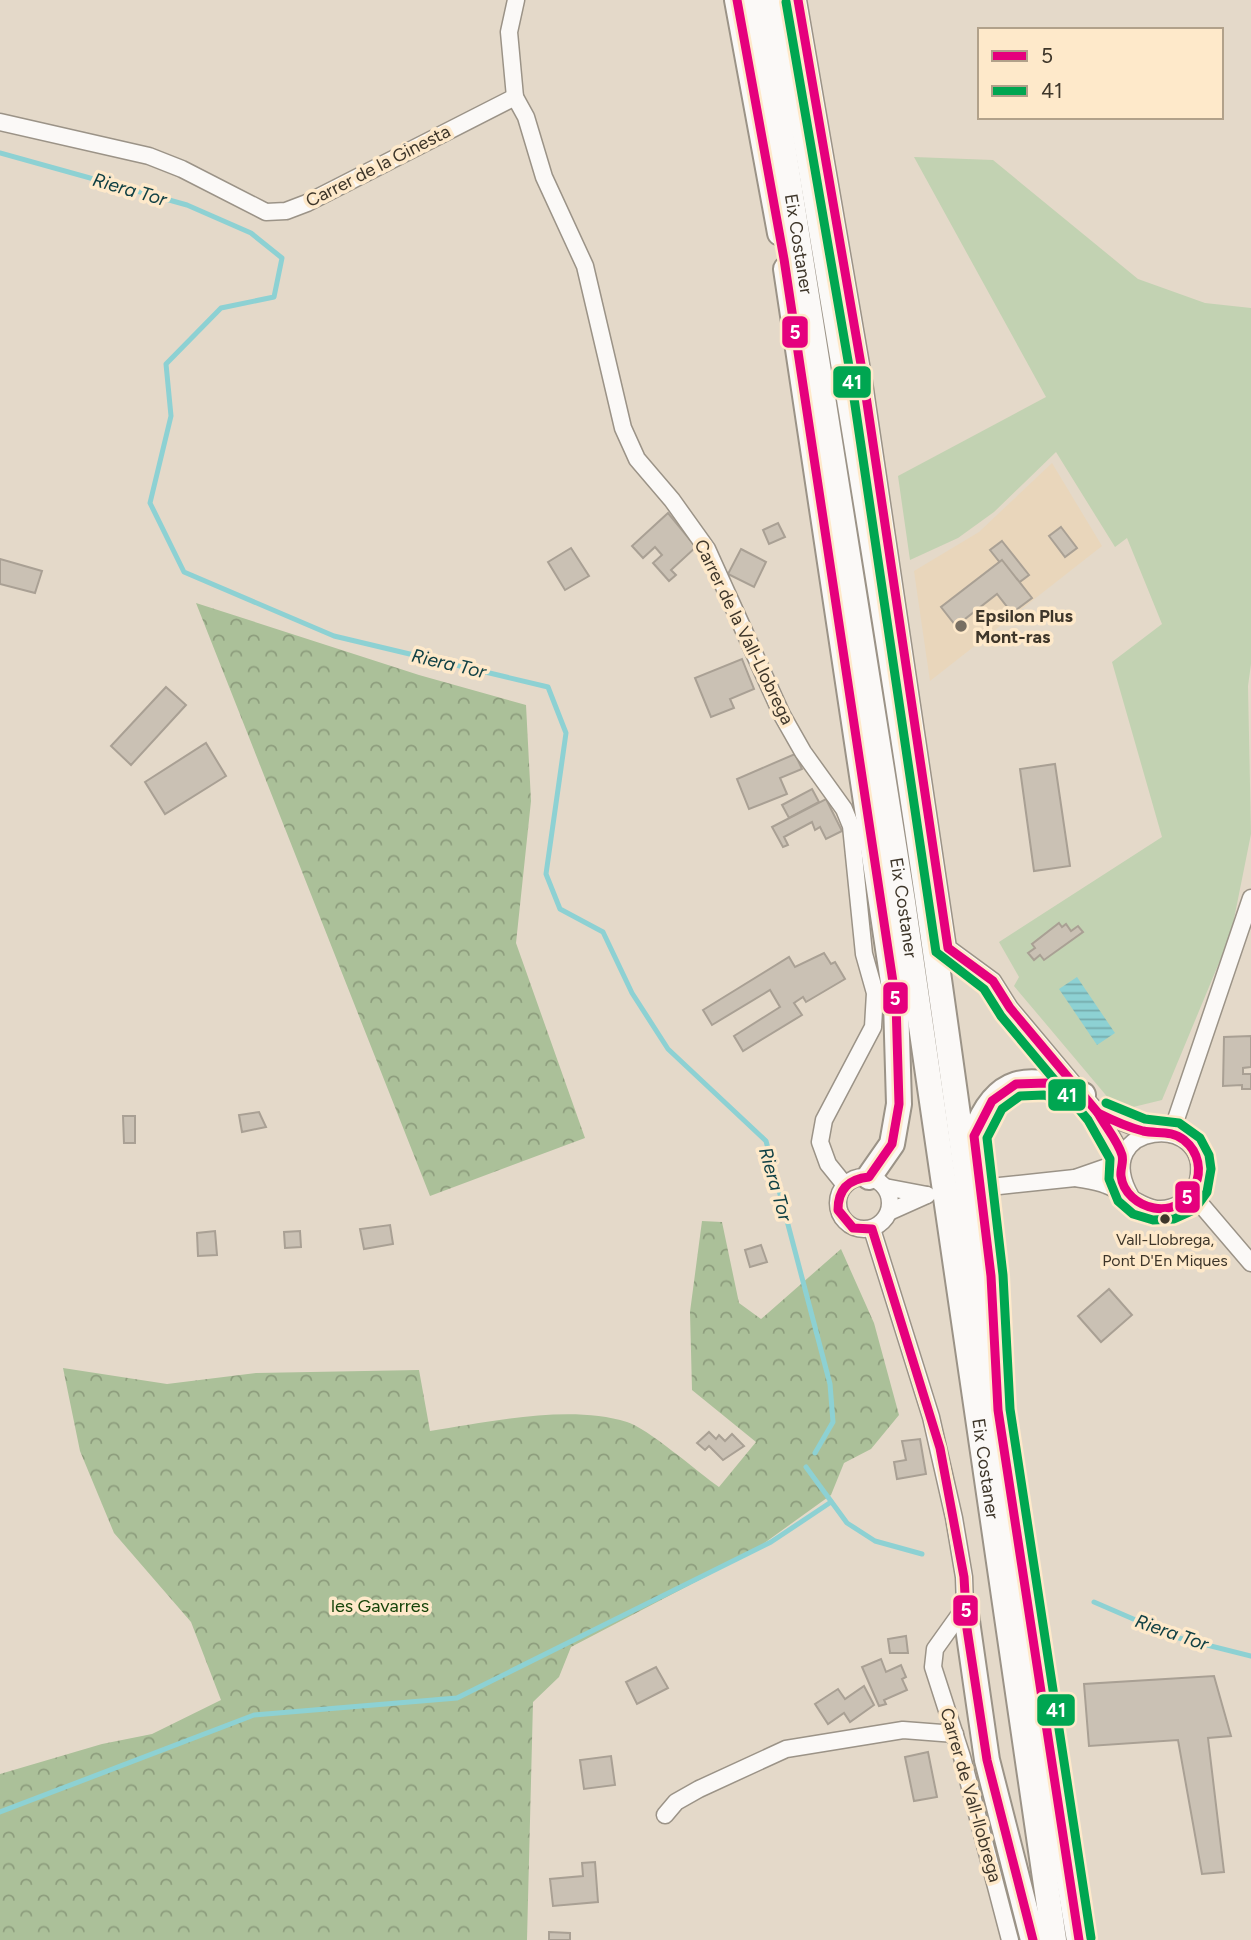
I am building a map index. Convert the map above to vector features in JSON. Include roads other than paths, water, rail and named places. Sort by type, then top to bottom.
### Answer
[{"type":"highway","points":[[737,0],[785,259],[896,1002],[899,1104],[892,1144],[877,1182]]},
{"type":"highway","name":"Eix Costaner","points":[[760,0],[901,889],[1054,1940]]},
{"type":"highway","points":[[782,0],[845,369],[920,855],[998,1410],[1079,1940]]},
{"type":"highway","points":[[948,948],[991,1276],[998,1410]]},
{"type":"highway","points":[[974,1136],[981,1115],[992,1100],[1017,1083],[1047,1081],[1090,1104]]},
{"type":"highway","points":[[965,1606],[986,1760],[1032,1940]]},
{"type":"street","name":"Carrer de la Vall-Llobrega","points":[[516,0],[509,32],[515,97],[526,117],[544,177],[585,266],[623,428],[637,459],[673,500],[707,549],[782,715],[803,752],[844,809],[851,826],[864,954],[875,993],[873,1027],[824,1120],[820,1142],[828,1164],[845,1185]]},
{"type":"street","points":[[798,0],[863,376],[948,948],[993,981],[1010,1008],[1090,1104],[1122,1159],[1122,1183],[1131,1197]]},
{"type":"street","name":"Carrer de la Ginesta","points":[[0,122],[149,156],[183,169],[266,212],[286,211],[307,203],[515,97]]},
{"type":"street","points":[[1171,1133],[1251,898]]},
{"type":"street","points":[[1075,1178],[1106,1185],[1141,1205],[1164,1210],[1184,1201],[1192,1194],[1196,1185],[1198,1163],[1189,1144],[1171,1133],[1151,1133],[1090,1104]]},
{"type":"street","points":[[990,1187],[1075,1178],[1122,1159],[1135,1141],[1151,1133]]},
{"type":"street","points":[[877,1182],[891,1203],[884,1221],[872,1229],[853,1228],[842,1218],[838,1201],[845,1185],[860,1177],[927,1195],[889,1212]]},
{"type":"street","points":[[1192,1194],[1251,1263]]},
{"type":"street","points":[[872,1229],[909,1341],[940,1448],[964,1577],[965,1606],[934,1649]]},
{"type":"street","points":[[934,1649],[945,1643],[959,1643],[970,1651]]},
{"type":"street","name":"Carrer de Vall-llobrega","points":[[934,1649],[933,1667],[955,1734],[1010,1940]]},
{"type":"street","points":[[666,1815],[676,1802],[699,1788],[786,1749],[903,1730],[955,1734]]},
{"type":"water","points":[[1077,977],[1115,1033],[1097,1045],[1059,989]]},
{"type":"waterway","name":"Riera Tor","points":[[0,153],[187,205],[251,233],[282,258],[274,297],[221,308],[166,364],[171,416],[150,503],[184,572],[334,636],[548,687],[566,733],[546,874],[560,909],[603,932],[632,993],[668,1049],[766,1141],[830,1384],[833,1422],[815,1453]]},
{"type":"waterway","name":"Riera Tor","points":[[806,1467],[847,1523],[875,1541],[922,1554]]},
{"type":"waterway","points":[[0,1812],[254,1715],[457,1698],[771,1542],[831,1502]]},
{"type":"waterway","name":"Riera Tor","points":[[1094,1602],[1175,1637],[1251,1656]]},
{"type":"place","name":"Epsilon Plus Mont-ras","points":[[961,626]]},
{"type":"place","name":"Vall-Llobrega, Pont D'En Miques","points":[[1165,1219]]},
{"type":"park label","name":"les Gavarres","points":[[380,1606]]}]
